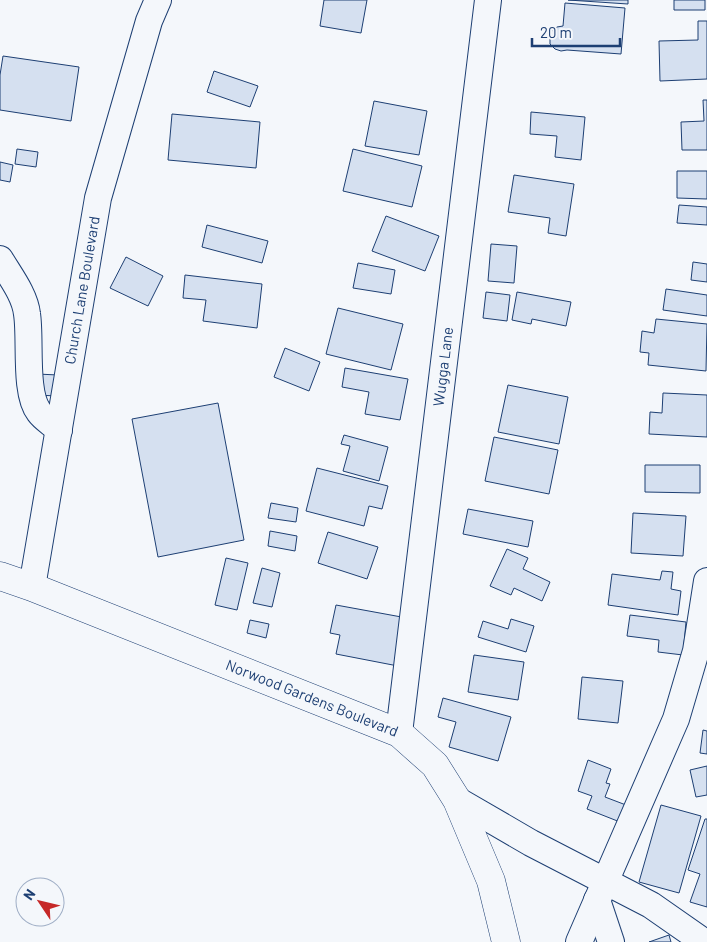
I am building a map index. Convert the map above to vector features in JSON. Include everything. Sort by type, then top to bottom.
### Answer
[{"type":"street","name":"Church Lane Boulevard","points":[[32,587],[98,198],[149,21],[158,0]]},
{"type":"street","name":"Wugga Lane","points":[[399,733],[488,0]]},
{"type":"street","points":[[0,259],[21,294],[27,312],[31,384],[34,402],[39,412],[59,430]]},
{"type":"street","name":"Norwood Gardens Boulevard","points":[[0,576],[399,733],[435,765],[457,800],[491,881],[506,942]]},
{"type":"street","points":[[579,942],[676,719],[696,651],[707,581]]},
{"type":"street","points":[[457,800],[531,843],[601,891],[651,905],[704,942]]},
{"type":"street","points":[[601,891],[611,942]]},
{"type":"building","points":[[324,0],[367,0],[361,33],[320,26]]},
{"type":"building","points":[[568,0],[628,0],[628,4]]},
{"type":"building","points":[[674,0],[705,0],[705,10],[674,10]]},
{"type":"building","points":[[565,3],[625,8],[621,54],[561,51],[555,49],[550,44],[551,32],[557,27],[563,26]]},
{"type":"building","points":[[698,21],[707,21],[707,79],[660,81],[659,41],[698,40]]},
{"type":"building","points":[[3,56],[79,67],[71,121],[0,110],[0,75]]},
{"type":"building","points":[[214,71],[258,86],[250,107],[207,92]]},
{"type":"building","points":[[703,100],[707,100],[707,150],[682,150],[681,122],[704,121]]},
{"type":"building","points":[[374,101],[427,111],[419,155],[365,146]]},
{"type":"building","points":[[531,112],[585,117],[581,160],[555,157],[557,136],[530,134]]},
{"type":"building","points":[[172,114],[260,122],[256,168],[168,160]]},
{"type":"building","points":[[17,149],[38,152],[36,167],[15,164]]},
{"type":"building","points":[[353,149],[422,166],[412,207],[343,191]]},
{"type":"building","points":[[0,162],[13,165],[10,182],[0,180]]},
{"type":"building","points":[[677,171],[707,171],[707,199],[677,198]]},
{"type":"building","points":[[514,175],[574,184],[566,236],[548,233],[550,218],[508,212]]},
{"type":"building","points":[[679,205],[707,207],[707,225],[677,223]]},
{"type":"building","points":[[386,216],[439,236],[425,271],[372,251]]},
{"type":"building","points":[[207,225],[268,241],[262,263],[202,247]]},
{"type":"building","points":[[491,244],[517,246],[514,283],[488,281]]},
{"type":"building","points":[[126,257],[163,276],[148,306],[110,288]]},
{"type":"building","points":[[693,262],[707,264],[707,282],[691,280]]},
{"type":"building","points":[[358,263],[395,270],[391,294],[353,288]]},
{"type":"building","points":[[185,275],[262,284],[257,328],[203,321],[206,300],[183,298]]},
{"type":"building","points":[[666,289],[707,295],[707,316],[663,310]]},
{"type":"building","points":[[486,292],[510,295],[507,321],[483,318]]},
{"type":"building","points":[[517,292],[571,302],[566,326],[532,319],[531,324],[512,320]]},
{"type":"building","points":[[338,308],[403,324],[391,370],[326,354]]},
{"type":"building","points":[[656,319],[707,324],[706,371],[648,365],[649,353],[640,352],[642,331],[654,333]]},
{"type":"building","points":[[285,348],[320,362],[309,391],[274,377]]},
{"type":"building","points":[[345,368],[408,379],[400,420],[365,414],[369,392],[342,387]]},
{"type":"building","points":[[37,374],[58,375],[57,396],[36,395]]},
{"type":"building","points":[[508,385],[568,397],[559,444],[498,432]]},
{"type":"building","points":[[663,393],[707,395],[707,437],[649,434],[650,412],[662,413]]},
{"type":"building","points":[[218,403],[244,540],[158,557],[132,419]]},
{"type":"building","points":[[344,435],[388,447],[379,481],[343,471],[350,446],[341,444]]},
{"type":"building","points":[[494,437],[558,450],[549,494],[485,481]]},
{"type":"building","points":[[645,465],[700,465],[700,493],[645,492]]},
{"type":"building","points":[[317,468],[388,486],[382,509],[369,506],[364,526],[306,511]]},
{"type":"building","points":[[271,503],[298,508],[296,522],[268,518]]},
{"type":"building","points":[[468,509],[533,521],[528,547],[463,534]]},
{"type":"building","points":[[633,513],[686,516],[683,556],[631,553]]},
{"type":"building","points":[[270,531],[297,536],[295,551],[268,546]]},
{"type":"building","points":[[328,532],[378,547],[367,579],[318,563]]},
{"type":"building","points":[[507,549],[528,558],[523,569],[550,582],[542,601],[514,588],[511,595],[490,586]]},
{"type":"building","points":[[226,558],[248,563],[237,610],[215,605]]},
{"type":"building","points":[[262,568],[280,573],[272,607],[253,603]]},
{"type":"building","points":[[662,571],[673,572],[671,589],[681,591],[678,615],[608,605],[612,574],[660,580]]},
{"type":"building","points":[[336,605],[407,618],[398,666],[336,654],[340,635],[330,633]]},
{"type":"building","points":[[630,615],[686,622],[683,655],[658,652],[659,640],[627,636]]},
{"type":"building","points":[[511,619],[534,626],[526,652],[478,637],[483,621],[508,629]]},
{"type":"building","points":[[250,620],[269,624],[266,638],[247,633]]},
{"type":"building","points":[[474,655],[524,662],[518,700],[468,692]]},
{"type":"building","points":[[582,677],[623,681],[618,723],[578,719]]},
{"type":"building","points":[[443,698],[511,717],[498,761],[449,747],[456,722],[438,717]]},
{"type":"building","points":[[703,730],[707,731],[707,754],[700,753]]},
{"type":"building","points":[[588,760],[611,769],[606,783],[610,784],[605,797],[626,805],[620,822],[587,809],[592,796],[578,791]]},
{"type":"building","points":[[707,766],[707,795],[696,797],[690,770]]},
{"type":"building","points":[[661,805],[701,816],[679,893],[639,882]]},
{"type":"building","points":[[705,819],[707,819],[707,907],[690,902],[700,874],[688,870]]},
{"type":"building","points":[[669,935],[671,942],[649,942]]}]
